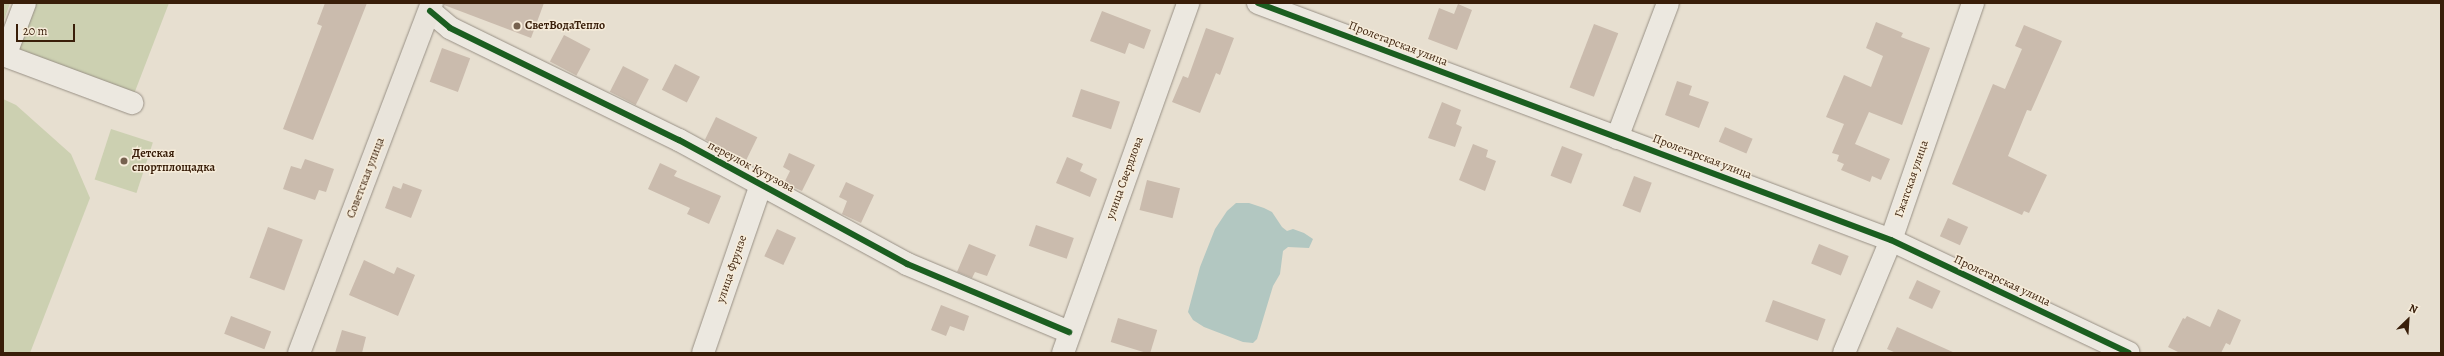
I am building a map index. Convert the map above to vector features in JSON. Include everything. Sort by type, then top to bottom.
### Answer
[{"type":"main road","name":"Советская улица","points":[[299,353],[431,7]]},
{"type":"street","points":[[25,3],[4,55],[132,103]]},
{"type":"street","name":"улица Свердлова","points":[[1062,353],[1188,3]]},
{"type":"street","name":"Пролетарская улица","points":[[1258,3],[1890,240],[2129,353]]},
{"type":"street","points":[[1617,138],[1668,3]]},
{"type":"street","name":"Гжатская улица","points":[[1844,353],[1890,240],[1973,3]]},
{"type":"street","name":"переулок Кутузова","points":[[431,7],[450,28],[678,140],[907,264],[1069,332]]},
{"type":"street","name":"улица Фрунзе","points":[[703,353],[761,185]]},
{"type":"green space","points":[[3,3],[10,3],[3,23]]},
{"type":"green space","points":[[35,3],[169,3],[134,94],[17,49]]},
{"type":"green space","points":[[3,99],[16,105],[71,154],[90,198],[30,353],[3,353]]},
{"type":"green space","name":"Детская спортплощадка","points":[[111,129],[153,143],[136,193],[95,179]]},
{"type":"water","points":[[1236,203],[1249,203],[1264,208],[1272,212],[1282,227],[1287,231],[1293,229],[1304,233],[1313,239],[1309,248],[1288,247],[1283,251],[1280,274],[1273,286],[1257,339],[1253,343],[1243,342],[1204,327],[1193,320],[1188,312],[1200,267],[1215,229],[1227,211]]},
{"type":"building","points":[[325,3],[367,3],[313,140],[283,129],[322,26],[317,24]]},
{"type":"building","name":"СветВодаТепло","points":[[444,3],[544,3],[531,38],[444,5]]},
{"type":"building","points":[[1458,4],[1472,10],[1457,50],[1428,39],[1439,8],[1454,14]]},
{"type":"building","points":[[1102,11],[1151,30],[1144,49],[1129,43],[1125,54],[1090,41]]},
{"type":"building","points":[[1876,22],[1903,33],[1901,37],[1930,48],[1902,125],[1869,112],[1855,144],[1890,159],[1881,180],[1872,176],[1870,182],[1841,170],[1844,164],[1837,161],[1839,155],[1832,153],[1844,124],[1826,117],[1844,75],[1871,87],[1883,56],[1866,48]]},
{"type":"building","points":[[1594,24],[1618,33],[1594,97],[1570,87]]},
{"type":"building","points":[[2024,25],[2062,41],[2031,111],[2027,110],[2008,156],[2047,175],[2029,213],[2024,211],[2022,215],[1952,184],[1993,84],[2005,89],[2022,49],[2015,46]]},
{"type":"building","points":[[1206,28],[1234,38],[1220,75],[1216,73],[1200,113],[1172,102],[1183,76],[1188,78]]},
{"type":"building","points":[[564,35],[590,49],[576,76],[550,61]]},
{"type":"building","points":[[442,48],[470,58],[458,92],[430,82]]},
{"type":"building","points":[[675,64],[700,77],[687,103],[662,90]]},
{"type":"building","points":[[623,66],[649,79],[636,105],[610,92]]},
{"type":"building","points":[[1677,81],[1692,86],[1689,95],[1709,102],[1699,128],[1665,115]]},
{"type":"building","points":[[1081,89],[1120,102],[1111,129],[1072,117]]},
{"type":"building","points":[[1442,102],[1461,110],[1456,124],[1462,127],[1455,147],[1428,138]]},
{"type":"building","points":[[716,117],[757,137],[746,160],[705,139]]},
{"type":"building","points":[[1725,127],[1753,139],[1746,153],[1719,142]]},
{"type":"building","points":[[1473,144],[1488,150],[1486,157],[1496,161],[1485,191],[1459,180]]},
{"type":"building","points":[[1562,146],[1583,154],[1571,184],[1551,176]]},
{"type":"building","points":[[789,153],[815,165],[802,191],[784,183],[790,171],[783,167]]},
{"type":"building","points":[[1067,157],[1083,164],[1080,171],[1097,179],[1090,197],[1056,183]]},
{"type":"building","points":[[305,159],[334,169],[326,192],[319,190],[315,200],[283,189],[291,166],[301,169]]},
{"type":"building","points":[[660,163],[677,171],[674,176],[721,196],[709,224],[687,214],[690,208],[648,189]]},
{"type":"building","points":[[1634,176],[1652,183],[1640,213],[1623,206]]},
{"type":"building","points":[[1147,180],[1180,188],[1172,218],[1140,210]]},
{"type":"building","points":[[846,182],[874,195],[861,223],[842,214],[847,201],[839,197]]},
{"type":"building","points":[[403,183],[422,190],[411,218],[385,208],[393,186],[401,189]]},
{"type":"building","points":[[1948,218],[1968,227],[1960,245],[1940,236]]},
{"type":"building","points":[[1036,225],[1074,238],[1067,259],[1029,246]]},
{"type":"building","points":[[268,227],[303,240],[284,290],[250,278]]},
{"type":"building","points":[[777,229],[796,238],[783,265],[764,256]]},
{"type":"building","points":[[969,244],[996,255],[987,276],[975,272],[972,278],[957,272]]},
{"type":"building","points":[[1819,244],[1849,256],[1841,275],[1811,263]]},
{"type":"building","points":[[364,260],[394,274],[397,267],[415,275],[398,316],[349,295]]},
{"type":"building","points":[[1917,280],[1941,291],[1932,309],[1909,298]]},
{"type":"building","points":[[1773,300],[1826,319],[1818,341],[1765,322]]},
{"type":"building","points":[[941,305],[969,316],[964,331],[950,326],[946,336],[931,330]]},
{"type":"building","points":[[2218,309],[2241,320],[2230,345],[2226,343],[2221,353],[2180,353],[2168,347],[2183,318],[2185,319],[2187,316],[2210,327]]},
{"type":"building","points":[[231,316],[271,331],[264,349],[224,334]]},
{"type":"building","points":[[1118,318],[1157,330],[1150,353],[1111,342]]},
{"type":"building","points":[[1897,327],[1955,353],[1896,353],[1887,349]]},
{"type":"building","points":[[342,330],[366,337],[362,353],[335,353]]},
{"type":"cycle path","points":[[1258,3],[1891,240],[2129,353]]},
{"type":"cycle path","points":[[430,11],[450,28],[679,140],[907,264],[1069,332]]},
{"type":"place","name":"СветВодаТепло","points":[[517,26]]},
{"type":"place","name":"Детская спортплощадка","points":[[124,161]]}]
